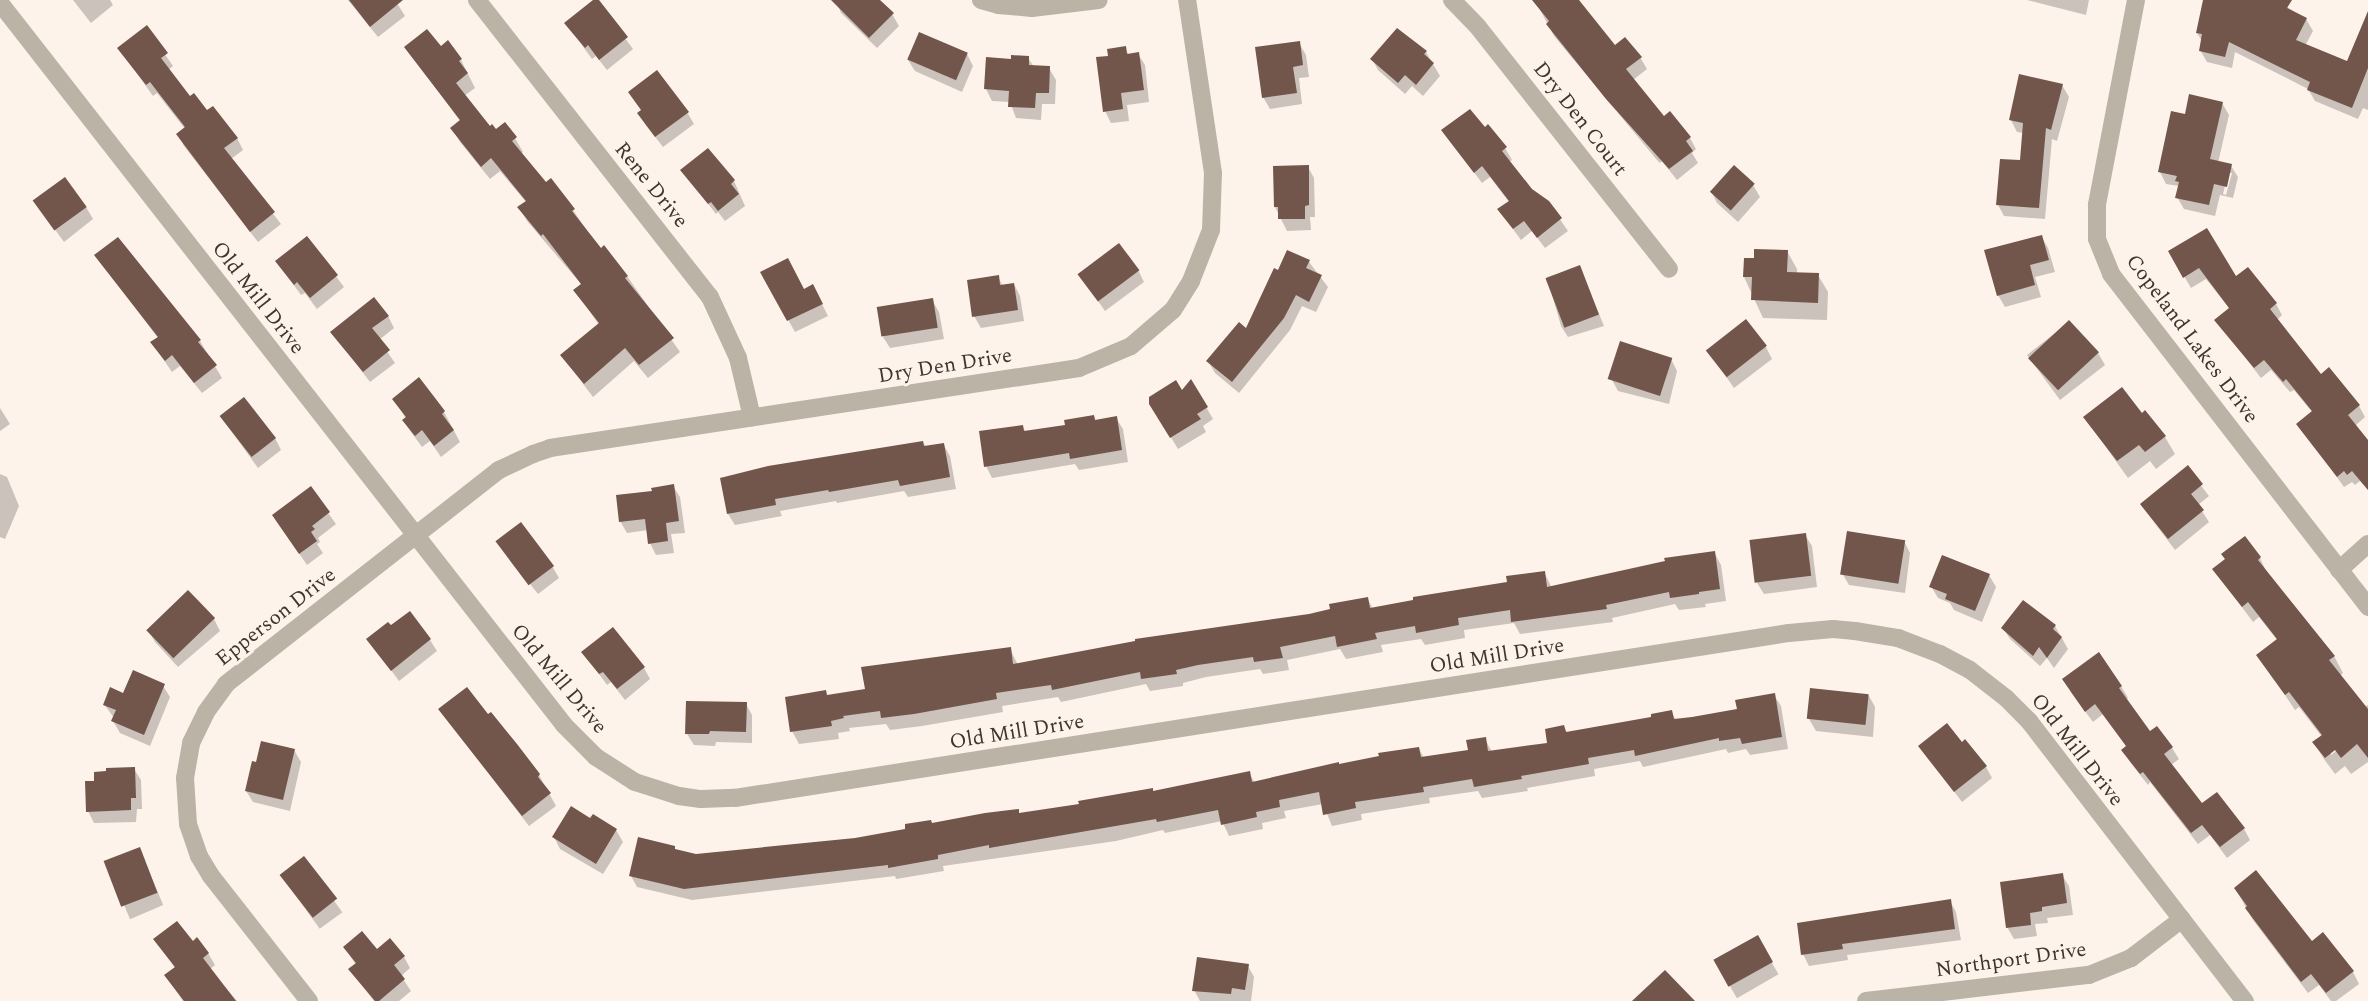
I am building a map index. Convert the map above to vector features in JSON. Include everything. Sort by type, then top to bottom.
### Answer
[{"type":"street","name":"Rene Drive","points":[[477,0],[710,297],[738,358],[752,417]]},
{"type":"street","points":[[981,0],[998,5],[1032,8],[1099,0]]},
{"type":"street","name":"Dry Den Drive","points":[[416,537],[499,470],[550,448],[1079,368],[1131,346],[1173,310],[1191,281],[1205,251],[1214,207],[1213,174],[1187,0]]},
{"type":"street","name":"Dry Den Court","points":[[1452,0],[1478,27],[1670,268]]},
{"type":"street","name":"Copeland Lakes Drive","points":[[2136,0],[2097,205],[2097,238],[2112,274],[2368,607]]},
{"type":"street","name":"Old Mill Drive","points":[[0,3],[579,743],[606,765],[635,782],[657,790],[701,799],[746,797],[1811,630],[1844,630],[1898,638],[1960,664],[2014,706],[2036,730],[2245,1001]]},
{"type":"street","name":"Epperson Drive","points":[[309,1001],[218,885],[199,856],[188,824],[185,801],[189,755],[206,712],[226,684],[416,537]]},
{"type":"street","points":[[2339,570],[2368,544]]},
{"type":"street","name":"Northport Drive","points":[[1866,1001],[2089,975],[2131,958],[2182,920]]},
{"type":"building","points":[[349,0],[403,0],[370,27]]},
{"type":"building","points":[[593,0],[599,0],[628,37],[599,60],[588,45],[585,48],[564,23]]},
{"type":"building","points":[[831,0],[880,0],[894,13],[869,38]]},
{"type":"building","points":[[1532,0],[1579,0],[1615,45],[1625,37],[1642,57],[1626,69],[1664,116],[1670,111],[1691,137],[1686,141],[1693,151],[1669,169],[1606,99],[1546,24],[1549,21]]},
{"type":"building","points":[[2203,0],[2292,0],[2287,8],[2307,18],[2296,40],[2347,61],[2368,11],[2368,68],[2352,108],[2307,90],[2310,82],[2229,42],[2225,57],[2199,51],[2202,34],[2196,33]]},
{"type":"building","points":[[147,25],[168,53],[161,58],[190,96],[194,93],[207,110],[213,106],[238,138],[224,148],[275,212],[250,232],[176,134],[185,127],[150,82],[146,85],[117,48]]},
{"type":"building","points":[[1397,28],[1427,51],[1424,54],[1434,63],[1416,85],[1405,75],[1398,83],[1370,59]]},
{"type":"building","points":[[427,29],[441,46],[448,40],[462,59],[459,61],[468,73],[456,83],[490,126],[492,124],[496,129],[505,122],[517,137],[512,141],[546,182],[551,178],[575,209],[572,211],[601,248],[604,245],[628,276],[625,278],[674,338],[639,365],[625,348],[584,384],[560,355],[599,323],[573,290],[581,284],[543,234],[541,236],[517,207],[526,201],[491,158],[481,167],[450,128],[460,120],[404,47]]},
{"type":"building","points":[[919,32],[968,53],[956,80],[907,60]]},
{"type":"building","points":[[1300,41],[1303,65],[1293,67],[1297,93],[1262,98],[1255,47]]},
{"type":"building","points":[[1126,46],[1127,54],[1139,52],[1144,90],[1121,93],[1123,109],[1103,112],[1096,57],[1108,56],[1107,49]]},
{"type":"building","points":[[1011,55],[1029,56],[1029,65],[1050,66],[1049,93],[1036,93],[1035,108],[1008,107],[1009,91],[984,89],[986,57],[1011,59]]},
{"type":"building","points":[[657,70],[689,112],[655,137],[637,113],[641,110],[628,92]]},
{"type":"building","points":[[2019,74],[2063,84],[2051,130],[2046,128],[2039,208],[1996,205],[2000,159],[2020,160],[2023,123],[2009,120]]},
{"type":"building","points":[[2189,94],[2223,102],[2210,159],[2232,164],[2227,187],[2214,184],[2209,205],[2175,198],[2179,182],[2175,181],[2177,176],[2158,172],[2171,111],[2185,114]]},
{"type":"building","points":[[1470,109],[1485,127],[1488,124],[1507,147],[1502,151],[1532,189],[1549,201],[1562,218],[1537,238],[1524,221],[1513,229],[1497,209],[1509,201],[1482,166],[1474,173],[1441,130]]},
{"type":"building","points":[[708,148],[735,180],[731,184],[739,194],[718,211],[711,202],[708,204],[680,170]]},
{"type":"building","points":[[1309,165],[1309,205],[1305,206],[1305,219],[1278,219],[1278,207],[1274,207],[1273,166]]},
{"type":"building","points":[[1734,165],[1755,184],[1731,210],[1710,192]]},
{"type":"building","points":[[65,177],[87,207],[54,230],[33,201]]},
{"type":"building","points":[[2207,228],[2236,276],[2248,267],[2277,303],[2270,309],[2321,374],[2329,367],[2360,405],[2348,415],[2368,440],[2368,490],[2352,471],[2347,475],[2344,471],[2337,477],[2296,424],[2312,411],[2286,379],[2283,382],[2264,360],[2254,368],[2214,320],[2229,308],[2199,268],[2183,278],[2168,251]]},
{"type":"building","points":[[2042,235],[2049,260],[2030,265],[2035,285],[1997,296],[1984,250]]},
{"type":"building","points":[[307,236],[338,275],[310,298],[297,282],[294,285],[275,261]]},
{"type":"building","points":[[118,237],[201,340],[198,342],[217,365],[194,383],[172,355],[165,361],[150,342],[158,337],[94,255]]},
{"type":"building","points":[[1119,243],[1139,270],[1098,301],[1077,274]]},
{"type":"building","points":[[1754,249],[1788,250],[1787,272],[1819,273],[1818,303],[1751,300],[1752,277],[1743,277],[1744,258],[1754,258]]},
{"type":"building","points":[[1287,250],[1310,260],[1306,268],[1322,275],[1309,302],[1296,295],[1284,318],[1232,382],[1206,361],[1239,322],[1246,328],[1274,268],[1278,270]]},
{"type":"building","points":[[788,258],[804,289],[813,284],[823,304],[787,321],[760,272]]},
{"type":"building","points":[[1580,265],[1599,314],[1564,328],[1545,278]]},
{"type":"building","points":[[999,275],[1000,285],[1014,283],[1018,310],[972,317],[967,280]]},
{"type":"building","points":[[374,297],[389,316],[372,328],[390,350],[363,372],[330,332]]},
{"type":"building","points":[[933,298],[938,328],[881,337],[877,307]]},
{"type":"building","points":[[1746,319],[1767,346],[1727,377],[1706,350]]},
{"type":"building","points":[[2069,320],[2099,352],[2058,390],[2028,358]]},
{"type":"building","points":[[1620,341],[1672,358],[1660,396],[1608,379]]},
{"type":"building","points":[[419,377],[445,411],[442,414],[454,430],[434,446],[422,430],[415,436],[402,420],[406,417],[392,399]]},
{"type":"building","points":[[1191,379],[1208,407],[1197,414],[1201,419],[1170,438],[1149,404],[1149,397],[1176,380],[1182,390]]},
{"type":"building","points":[[2122,387],[2142,413],[2145,410],[2166,436],[2145,452],[2139,445],[2117,461],[2083,417]]},
{"type":"building","points":[[244,397],[276,438],[252,457],[220,416]]},
{"type":"building","points":[[1094,415],[1095,420],[1117,416],[1122,450],[1070,459],[1069,453],[984,467],[979,431],[1023,425],[1024,431],[1065,425],[1064,420]]},
{"type":"building","points":[[923,441],[924,446],[944,443],[950,477],[900,486],[898,480],[829,492],[828,490],[775,499],[776,505],[727,514],[720,478],[768,466]]},
{"type":"building","points":[[2188,465],[2203,484],[2191,494],[2204,510],[2168,539],[2140,504]]},
{"type":"building","points":[[674,484],[679,521],[666,523],[668,541],[648,544],[645,519],[619,522],[616,495],[652,491],[651,488]]},
{"type":"building","points":[[311,486],[330,512],[312,526],[315,529],[311,532],[317,541],[299,554],[272,515]]},
{"type":"building","points":[[521,522],[554,566],[529,585],[495,541]]},
{"type":"building","points":[[1847,531],[1905,540],[1898,584],[1840,574]]},
{"type":"building","points":[[1806,533],[1811,576],[1755,583],[1749,540]]},
{"type":"building","points":[[2245,536],[2261,557],[2258,560],[2335,656],[2329,660],[2368,709],[2368,758],[2357,744],[2341,758],[2335,750],[2325,758],[2312,742],[2322,735],[2289,692],[2285,695],[2256,655],[2277,639],[2248,602],[2242,607],[2212,569],[2225,559],[2221,554]]},
{"type":"building","points":[[1715,551],[1720,589],[1699,592],[1699,594],[1670,598],[1669,592],[1606,605],[1607,609],[1511,622],[1510,610],[1458,618],[1459,625],[1416,633],[1415,626],[1375,633],[1377,639],[1337,647],[1335,636],[1280,647],[1283,658],[1254,662],[1253,657],[1198,665],[1176,670],[1177,674],[1141,679],[1140,672],[1052,690],[1051,685],[996,693],[997,699],[881,718],[880,711],[843,716],[844,718],[831,721],[832,726],[790,732],[785,697],[826,690],[827,695],[865,689],[861,667],[1011,647],[1013,664],[1135,641],[1135,639],[1309,614],[1330,609],[1329,604],[1368,597],[1370,608],[1413,600],[1413,597],[1507,582],[1506,576],[1545,571],[1547,587],[1665,561],[1664,558]]},
{"type":"building","points":[[1942,555],[1990,574],[1975,611],[1945,599],[1947,594],[1929,587]]},
{"type":"building","points":[[188,590],[215,618],[173,658],[146,630]]},
{"type":"building","points":[[2023,600],[2056,625],[2053,629],[2062,637],[2047,658],[2039,647],[2033,656],[2001,628]]},
{"type":"building","points":[[410,611],[431,639],[391,671],[366,639],[388,622],[391,625]]},
{"type":"building","points":[[613,627],[645,667],[617,689],[603,672],[599,674],[581,652]]},
{"type":"building","points":[[2099,652],[2122,686],[2119,688],[2150,731],[2157,726],[2173,747],[2164,754],[2202,803],[2217,792],[2245,828],[2220,847],[2202,825],[2191,833],[2143,772],[2140,774],[2121,750],[2126,746],[2095,704],[2085,712],[2062,679]]},
{"type":"building","points":[[133,670],[165,684],[144,735],[111,721],[116,710],[103,705],[110,687],[123,693]]},
{"type":"building","points":[[467,687],[488,714],[491,712],[517,744],[551,793],[522,816],[438,709]]},
{"type":"building","points":[[1810,688],[1869,694],[1865,725],[1807,719]]},
{"type":"building","points":[[1775,693],[1782,737],[1742,744],[1740,738],[1719,741],[1719,738],[1635,756],[1634,750],[1588,758],[1589,764],[1521,776],[1522,779],[1474,787],[1472,779],[1423,787],[1424,792],[1355,802],[1356,808],[1323,815],[1319,792],[1279,800],[1280,807],[1256,812],[1257,817],[1221,825],[1218,810],[1157,822],[1156,819],[989,848],[989,845],[938,855],[938,859],[888,868],[888,865],[684,889],[629,876],[638,837],[696,854],[855,838],[905,829],[905,824],[931,820],[932,823],[1019,809],[1019,813],[1079,804],[1078,801],[1153,788],[1153,791],[1250,771],[1252,782],[1339,762],[1339,764],[1379,756],[1378,753],[1419,747],[1421,757],[1468,750],[1466,740],[1486,737],[1488,751],[1547,743],[1545,729],[1564,725],[1566,732],[1651,717],[1651,714],[1672,710],[1674,719],[1692,717],[1737,709],[1735,700]]},
{"type":"building","points":[[686,701],[747,702],[746,732],[710,731],[709,734],[685,734]]},
{"type":"building","points":[[1947,723],[1962,742],[1965,739],[1987,766],[1954,792],[1918,746]]},
{"type":"building","points":[[261,741],[295,749],[283,800],[245,791],[252,761],[256,762]]},
{"type":"building","points":[[135,767],[136,798],[131,798],[131,810],[86,812],[85,781],[94,781],[94,772],[106,771],[106,768]]},
{"type":"building","points":[[571,806],[590,818],[593,814],[617,829],[596,864],[552,837]]},
{"type":"building","points":[[140,847],[158,893],[121,907],[104,861]]},
{"type":"building","points":[[304,856],[337,899],[313,918],[280,875]]},
{"type":"building","points":[[2256,870],[2312,941],[2323,932],[2354,971],[2326,993],[2311,974],[2301,982],[2245,908],[2247,906],[2234,888]]},
{"type":"building","points":[[2063,873],[2067,903],[2042,907],[2042,911],[2030,913],[2031,925],[2006,928],[2000,882]]},
{"type":"building","points":[[1951,899],[1955,929],[1842,944],[1843,949],[1801,955],[1797,923]]},
{"type":"building","points":[[177,921],[193,941],[197,937],[209,953],[203,958],[236,1001],[184,1001],[164,975],[175,967],[153,939]]},
{"type":"building","points":[[362,931],[377,949],[390,938],[405,956],[394,965],[405,979],[379,1001],[375,1001],[348,969],[356,963],[343,947]]},
{"type":"building","points":[[1758,935],[1773,962],[1728,987],[1713,960]]},
{"type":"building","points":[[1197,957],[1249,964],[1245,990],[1232,988],[1231,994],[1192,991]]},
{"type":"building","points":[[1665,970],[1695,1001],[1632,1001]]}]
